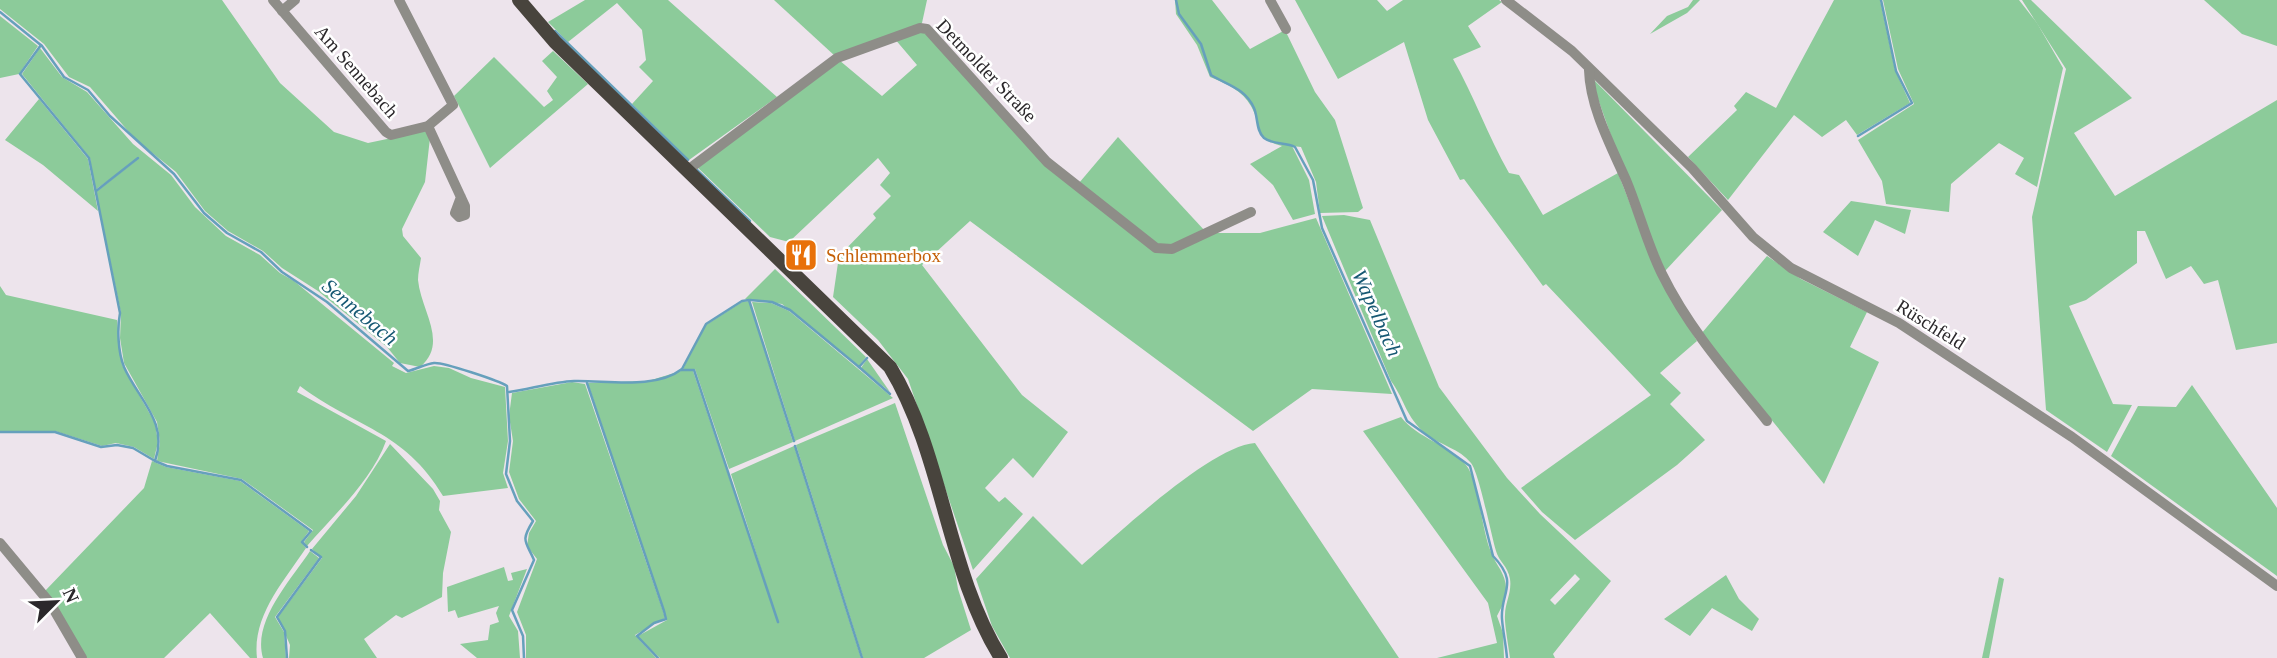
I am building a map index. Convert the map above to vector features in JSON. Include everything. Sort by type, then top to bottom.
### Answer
[{"type":"main road","points":[[519,0],[555,42],[689,169],[890,367],[910,407],[982,622],[1001,658]]},
{"type":"street","name":"Am Sennebach","points":[[273,0],[386,132],[400,134],[428,126]]},
{"type":"street","points":[[282,11],[295,0]]},
{"type":"street","points":[[399,0],[453,105],[428,126],[461,197]]},
{"type":"street","points":[[1270,0],[1286,29]]},
{"type":"street","name":"Rüschfeld","points":[[1506,0],[1572,51],[1692,168],[1753,237],[1791,268],[1899,323],[2072,437],[2277,586]]},
{"type":"street","name":"Detmolder Straße","points":[[689,169],[837,58],[920,28],[927,29],[1047,162],[1156,248],[1172,248],[1251,212]]},
{"type":"street","points":[[1589,70],[1589,85],[1609,143],[1640,214],[1661,273],[1699,337],[1768,421]]},
{"type":"street","points":[[0,543],[50,603],[82,658]]},
{"type":"green space","points":[[0,0],[222,0],[280,83],[334,132],[368,143],[425,131],[430,138],[425,182],[402,229],[403,236],[421,258],[418,280],[433,337],[428,358],[420,367],[400,363],[387,347],[318,291],[282,268],[263,251],[228,231],[205,211],[176,172],[135,139],[90,87],[69,77],[44,44],[0,9]]},
{"type":"green space","points":[[585,0],[668,0],[777,97],[689,160],[632,104],[653,81],[639,67],[646,60],[642,30],[617,3],[568,42],[548,22]]},
{"type":"green space","points":[[774,0],[927,0],[922,23],[835,56]]},
{"type":"green space","points":[[1175,0],[1212,0],[1250,49],[1285,30],[1315,92],[1335,120],[1363,208],[1358,212],[1320,213],[1316,182],[1301,147],[1292,146],[1309,180],[1315,214],[1293,220],[1273,185],[1250,164],[1282,146],[1265,139],[1259,131],[1251,106],[1239,92],[1210,77],[1197,45],[1176,14]]},
{"type":"green space","points":[[1295,0],[1377,0],[1387,11],[1403,0],[1499,0],[1502,2],[1468,26],[1481,47],[1453,59],[1509,173],[1519,175],[1543,215],[1618,173],[1658,275],[1697,341],[1660,373],[1681,393],[1670,404],[1705,440],[1677,465],[1575,540],[1542,512],[1521,488],[1651,395],[1546,284],[1543,286],[1464,179],[1460,180],[1428,120],[1404,42],[1338,79]]},
{"type":"green space","points":[[1693,0],[1700,0],[1687,13],[1650,34],[1667,16],[1688,7]]},
{"type":"green space","points":[[1834,0],[1880,0],[1895,70],[1910,103],[1857,135],[1846,120],[1822,137],[1794,115],[1728,200],[1688,157],[1737,110],[1734,106],[1746,92],[1776,108]]},
{"type":"green space","points":[[1883,0],[2019,0],[2037,23],[2063,68],[2037,187],[2015,174],[2024,158],[1999,143],[1951,184],[1949,212],[1886,204],[1882,181],[1858,140],[1914,104],[1898,69]]},
{"type":"green space","points":[[2022,0],[2031,0],[2132,98],[2074,133],[2115,196],[2277,100],[2277,343],[2236,350],[2218,280],[2204,284],[2191,266],[2166,279],[2145,231],[2137,231],[2137,263],[2086,300],[2069,306],[2113,404],[2132,405],[2107,452],[2046,410],[2032,217],[2066,69]]},
{"type":"green space","points":[[2204,0],[2277,0],[2277,46],[2242,34]]},
{"type":"green space","points":[[0,16],[38,46],[19,74],[0,78]]},
{"type":"green space","points":[[912,33],[926,33],[1037,156],[1154,250],[1214,233],[1260,233],[1316,218],[1392,394],[1312,389],[1253,431],[970,221],[922,265],[1022,395],[1068,432],[1033,478],[1013,458],[985,488],[999,502],[1005,497],[1023,514],[973,570],[908,379],[878,340],[833,297],[839,256],[876,218],[873,214],[891,196],[880,185],[890,173],[878,158],[789,242],[770,237],[696,166],[839,60],[882,96],[917,65],[894,38]]},
{"type":"green space","points":[[40,48],[62,77],[87,92],[133,144],[171,175],[195,207],[226,236],[260,255],[280,273],[294,281],[394,363],[392,366],[406,373],[434,366],[449,368],[471,378],[505,387],[508,441],[503,473],[508,488],[443,496],[428,474],[395,443],[300,386],[297,392],[386,441],[372,470],[307,546],[304,542],[313,530],[242,479],[157,461],[160,442],[157,422],[124,363],[120,338],[121,313],[96,192],[138,159],[95,190],[90,158],[22,74]]},
{"type":"green space","points":[[553,51],[588,84],[490,168],[454,96],[494,57],[544,107],[553,100],[547,91],[557,77],[542,61]]},
{"type":"green space","points":[[1594,80],[1722,210],[1665,271],[1624,172],[1592,82]]},
{"type":"green space","points":[[39,99],[88,159],[98,211],[43,165],[5,140]]},
{"type":"green space","points":[[1118,137],[1205,231],[1172,246],[1157,245],[1079,183]]},
{"type":"green space","points":[[1851,201],[1911,210],[1905,234],[1875,220],[1858,256],[1823,232]]},
{"type":"green space","points":[[1344,215],[1370,220],[1439,387],[1507,478],[1540,514],[1611,581],[1553,654],[1555,658],[1510,658],[1505,618],[1510,579],[1496,551],[1474,469],[1461,454],[1426,434],[1410,415],[1391,381],[1322,216]],"holes":[[[1575,574],[1580,579],[1555,605],[1550,600]]]},
{"type":"green space","points":[[1767,256],[1801,279],[1867,312],[1850,347],[1879,362],[1824,484],[1701,334]]},
{"type":"green space","points":[[775,269],[866,357],[859,366],[782,304],[745,299]]},
{"type":"green space","points":[[0,286],[6,295],[117,320],[122,365],[155,423],[158,442],[154,459],[134,447],[116,443],[102,446],[55,431],[0,431]]},
{"type":"green space","points":[[749,301],[793,442],[729,469],[695,369],[683,369],[706,325],[742,302]]},
{"type":"green space","points":[[752,302],[771,303],[789,311],[893,398],[795,441]]},
{"type":"green space","points":[[867,359],[890,392],[861,368]]},
{"type":"green space","points":[[681,371],[693,371],[778,622],[731,474],[794,446],[861,658],[660,658],[639,639],[638,636],[667,620],[588,383],[648,381]]},
{"type":"green space","points":[[572,382],[585,384],[663,611],[665,618],[635,635],[656,658],[526,658],[526,635],[517,612],[537,559],[527,546],[529,533],[536,521],[519,499],[509,472],[513,441],[509,416],[512,393]]},
{"type":"green space","points":[[2192,385],[2277,508],[2277,576],[2111,456],[2138,406],[2176,407]]},
{"type":"green space","points":[[895,403],[943,545],[954,566],[971,630],[924,658],[863,658],[796,445]]},
{"type":"green space","points":[[1401,417],[1416,431],[1459,458],[1470,472],[1488,543],[1506,585],[1505,598],[1497,616],[1503,633],[1504,658],[1437,658],[1497,643],[1488,603],[1363,431]]},
{"type":"green space","points":[[1255,443],[1399,658],[1010,658],[992,626],[976,579],[1033,516],[1082,565],[1190,475],[1236,448]]},
{"type":"green space","points":[[390,444],[433,489],[440,501],[439,510],[451,532],[443,573],[442,597],[402,618],[396,615],[364,639],[377,658],[289,658],[290,645],[278,617],[322,558],[312,549],[356,496]]},
{"type":"green space","points":[[152,461],[166,467],[240,481],[309,531],[301,542],[306,548],[265,613],[259,628],[257,658],[250,658],[210,613],[164,658],[86,658],[44,592],[144,488]]},
{"type":"green space","points":[[310,551],[319,558],[275,617],[284,632],[286,658],[263,658],[261,644],[268,616],[275,601]]},
{"type":"green space","points":[[504,567],[508,581],[513,580],[511,573],[527,569],[509,616],[518,631],[520,658],[477,658],[460,644],[488,640],[490,625],[499,622],[496,613],[499,606],[458,618],[455,610],[448,612],[447,587]]},
{"type":"green space","points":[[1726,575],[1739,599],[1759,619],[1752,631],[1712,608],[1690,636],[1664,619]]},
{"type":"green space","points":[[1999,577],[2004,579],[1989,658],[1982,658]]},
{"type":"waterway","name":"Wapelbach","points":[[1176,0],[1179,14],[1201,44],[1211,75],[1246,96],[1254,108],[1264,138],[1295,147],[1313,180],[1322,228],[1407,421],[1470,466],[1493,556],[1506,574],[1507,588],[1502,619],[1507,658]]},
{"type":"waterway","points":[[1858,136],[1912,103],[1896,71],[1881,0]]},
{"type":"waterway","name":"Sennebach","points":[[0,12],[42,46],[64,77],[88,90],[110,116],[174,174],[204,213],[227,233],[261,252],[282,272],[327,302],[408,371],[439,363],[507,386],[510,441],[506,474],[517,501],[533,521],[525,538],[534,560],[512,610],[523,636],[524,658]]},
{"type":"waterway","points":[[555,31],[688,160]]},
{"type":"waterway","points":[[0,432],[55,432],[101,447],[117,445],[133,448],[155,461],[158,447],[158,434],[150,411],[122,361],[119,340],[120,313],[89,158],[20,74],[41,45]]},
{"type":"waterway","points":[[96,191],[138,158]]},
{"type":"waterway","points":[[696,169],[750,221]]},
{"type":"waterway","points":[[509,392],[566,382],[644,382],[671,376],[682,369],[706,324],[742,301],[749,300],[794,441]]},
{"type":"waterway","points":[[750,300],[772,302],[790,310],[859,367],[867,358]]},
{"type":"waterway","points":[[859,367],[890,394]]},
{"type":"waterway","points":[[681,370],[694,370],[778,622]]},
{"type":"waterway","points":[[587,383],[664,611],[666,619],[654,623],[637,636],[658,658]]},
{"type":"waterway","points":[[795,446],[862,658]]},
{"type":"waterway","points":[[155,461],[167,466],[241,480],[311,531],[302,542],[307,547]]},
{"type":"waterway","points":[[287,658],[285,631],[277,617],[321,557],[311,550]]},
{"type":"place","name":"Schlemmerbox","points":[[801,255]]}]
